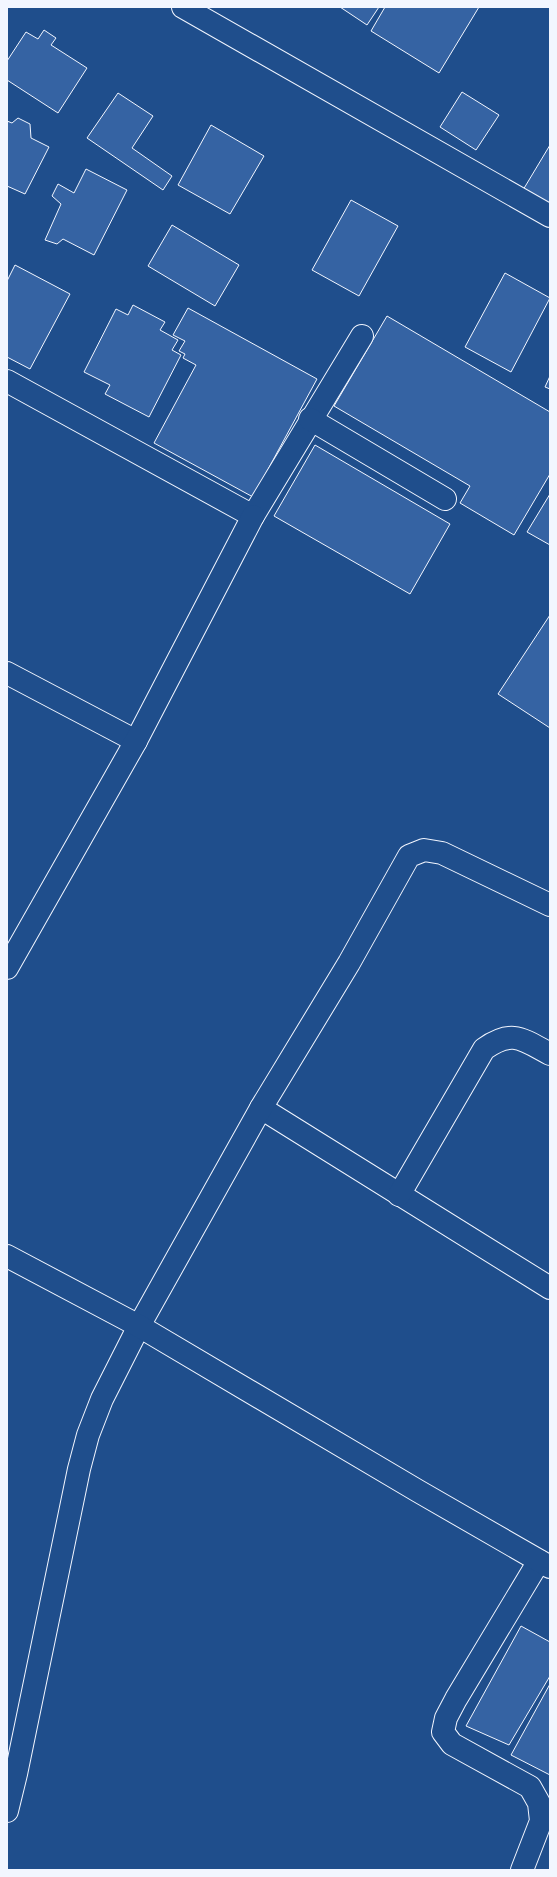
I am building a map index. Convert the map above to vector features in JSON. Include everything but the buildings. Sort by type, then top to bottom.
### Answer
[{"type":"street","points":[[183,7],[550,216]]},
{"type":"street","points":[[7,968],[136,741],[253,516],[362,336]]},
{"type":"street","points":[[7,381],[253,516]]},
{"type":"street","points":[[310,420],[445,499]]},
{"type":"street","points":[[7,673],[136,741]]},
{"type":"street","points":[[7,1811],[79,1469],[88,1435],[102,1399],[139,1326],[261,1108],[349,963],[409,856],[424,850],[442,853],[550,905]]},
{"type":"street","points":[[399,1195],[484,1049],[495,1041],[510,1036],[531,1044],[550,1054]]},
{"type":"street","points":[[261,1108],[550,1288]]},
{"type":"street","points":[[7,1256],[139,1326],[544,1564],[453,1706],[446,1718],[443,1732],[452,1744],[530,1787],[539,1803],[541,1821],[522,1870]]}]
